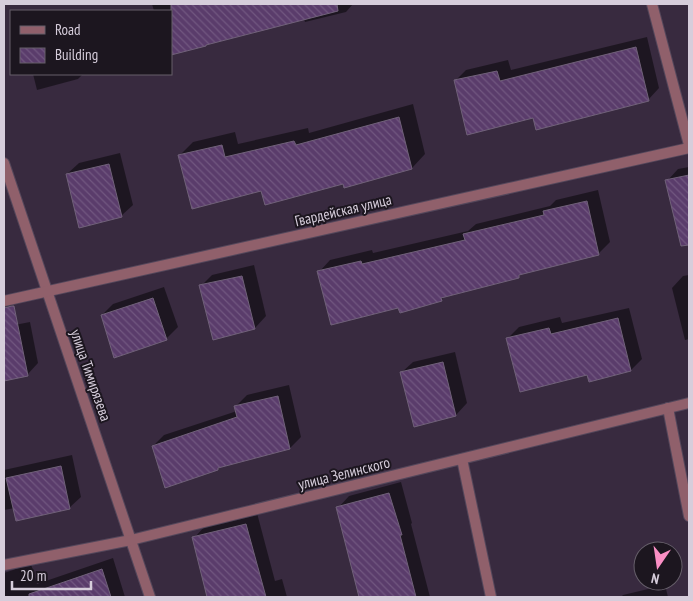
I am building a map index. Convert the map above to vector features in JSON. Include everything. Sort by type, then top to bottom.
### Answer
[{"type":"street","points":[[652,4],[689,147]]},
{"type":"street","name":"Гвардейская улица","points":[[4,301],[689,147]]},
{"type":"street","name":"улица Тимирязева","points":[[4,163],[150,597]]},
{"type":"street","name":"улица Зелинского","points":[[4,564],[131,540],[689,403]]},
{"type":"street","points":[[668,408],[689,516]]},
{"type":"street","points":[[462,459],[491,597]]},
{"type":"building","points":[[171,4],[337,4],[338,11],[172,55]]},
{"type":"building","points":[[636,47],[649,101],[536,130],[533,118],[467,135],[454,80],[497,71],[500,81]]},
{"type":"building","points":[[399,117],[412,169],[344,188],[343,184],[265,205],[261,191],[192,209],[178,155],[222,145],[225,157],[294,141],[296,145]]},
{"type":"building","points":[[109,164],[122,217],[79,228],[66,174]]},
{"type":"building","points":[[689,175],[689,245],[681,246],[665,180]]},
{"type":"building","points":[[587,201],[599,255],[519,275],[519,278],[441,298],[442,301],[400,313],[398,308],[331,325],[317,271],[361,261],[362,264],[465,240],[463,234],[544,215],[543,211]]},
{"type":"building","points":[[242,276],[255,329],[213,340],[199,285]]},
{"type":"building","points":[[153,298],[167,340],[114,358],[101,315]]},
{"type":"building","points":[[14,306],[28,376],[4,381],[4,308]]},
{"type":"building","points":[[618,318],[631,371],[589,382],[587,375],[520,392],[506,338],[549,328],[551,334]]},
{"type":"building","points":[[443,362],[456,416],[414,427],[400,372]]},
{"type":"building","points":[[278,396],[290,449],[218,468],[218,470],[165,488],[152,446],[237,417],[234,406]]},
{"type":"building","points":[[61,466],[70,509],[16,521],[6,478]]},
{"type":"building","points":[[389,493],[402,535],[400,535],[416,597],[359,597],[336,507]]},
{"type":"building","points":[[246,524],[266,597],[207,597],[192,537]]},
{"type":"building","points":[[102,569],[111,597],[29,597],[29,594]]}]
